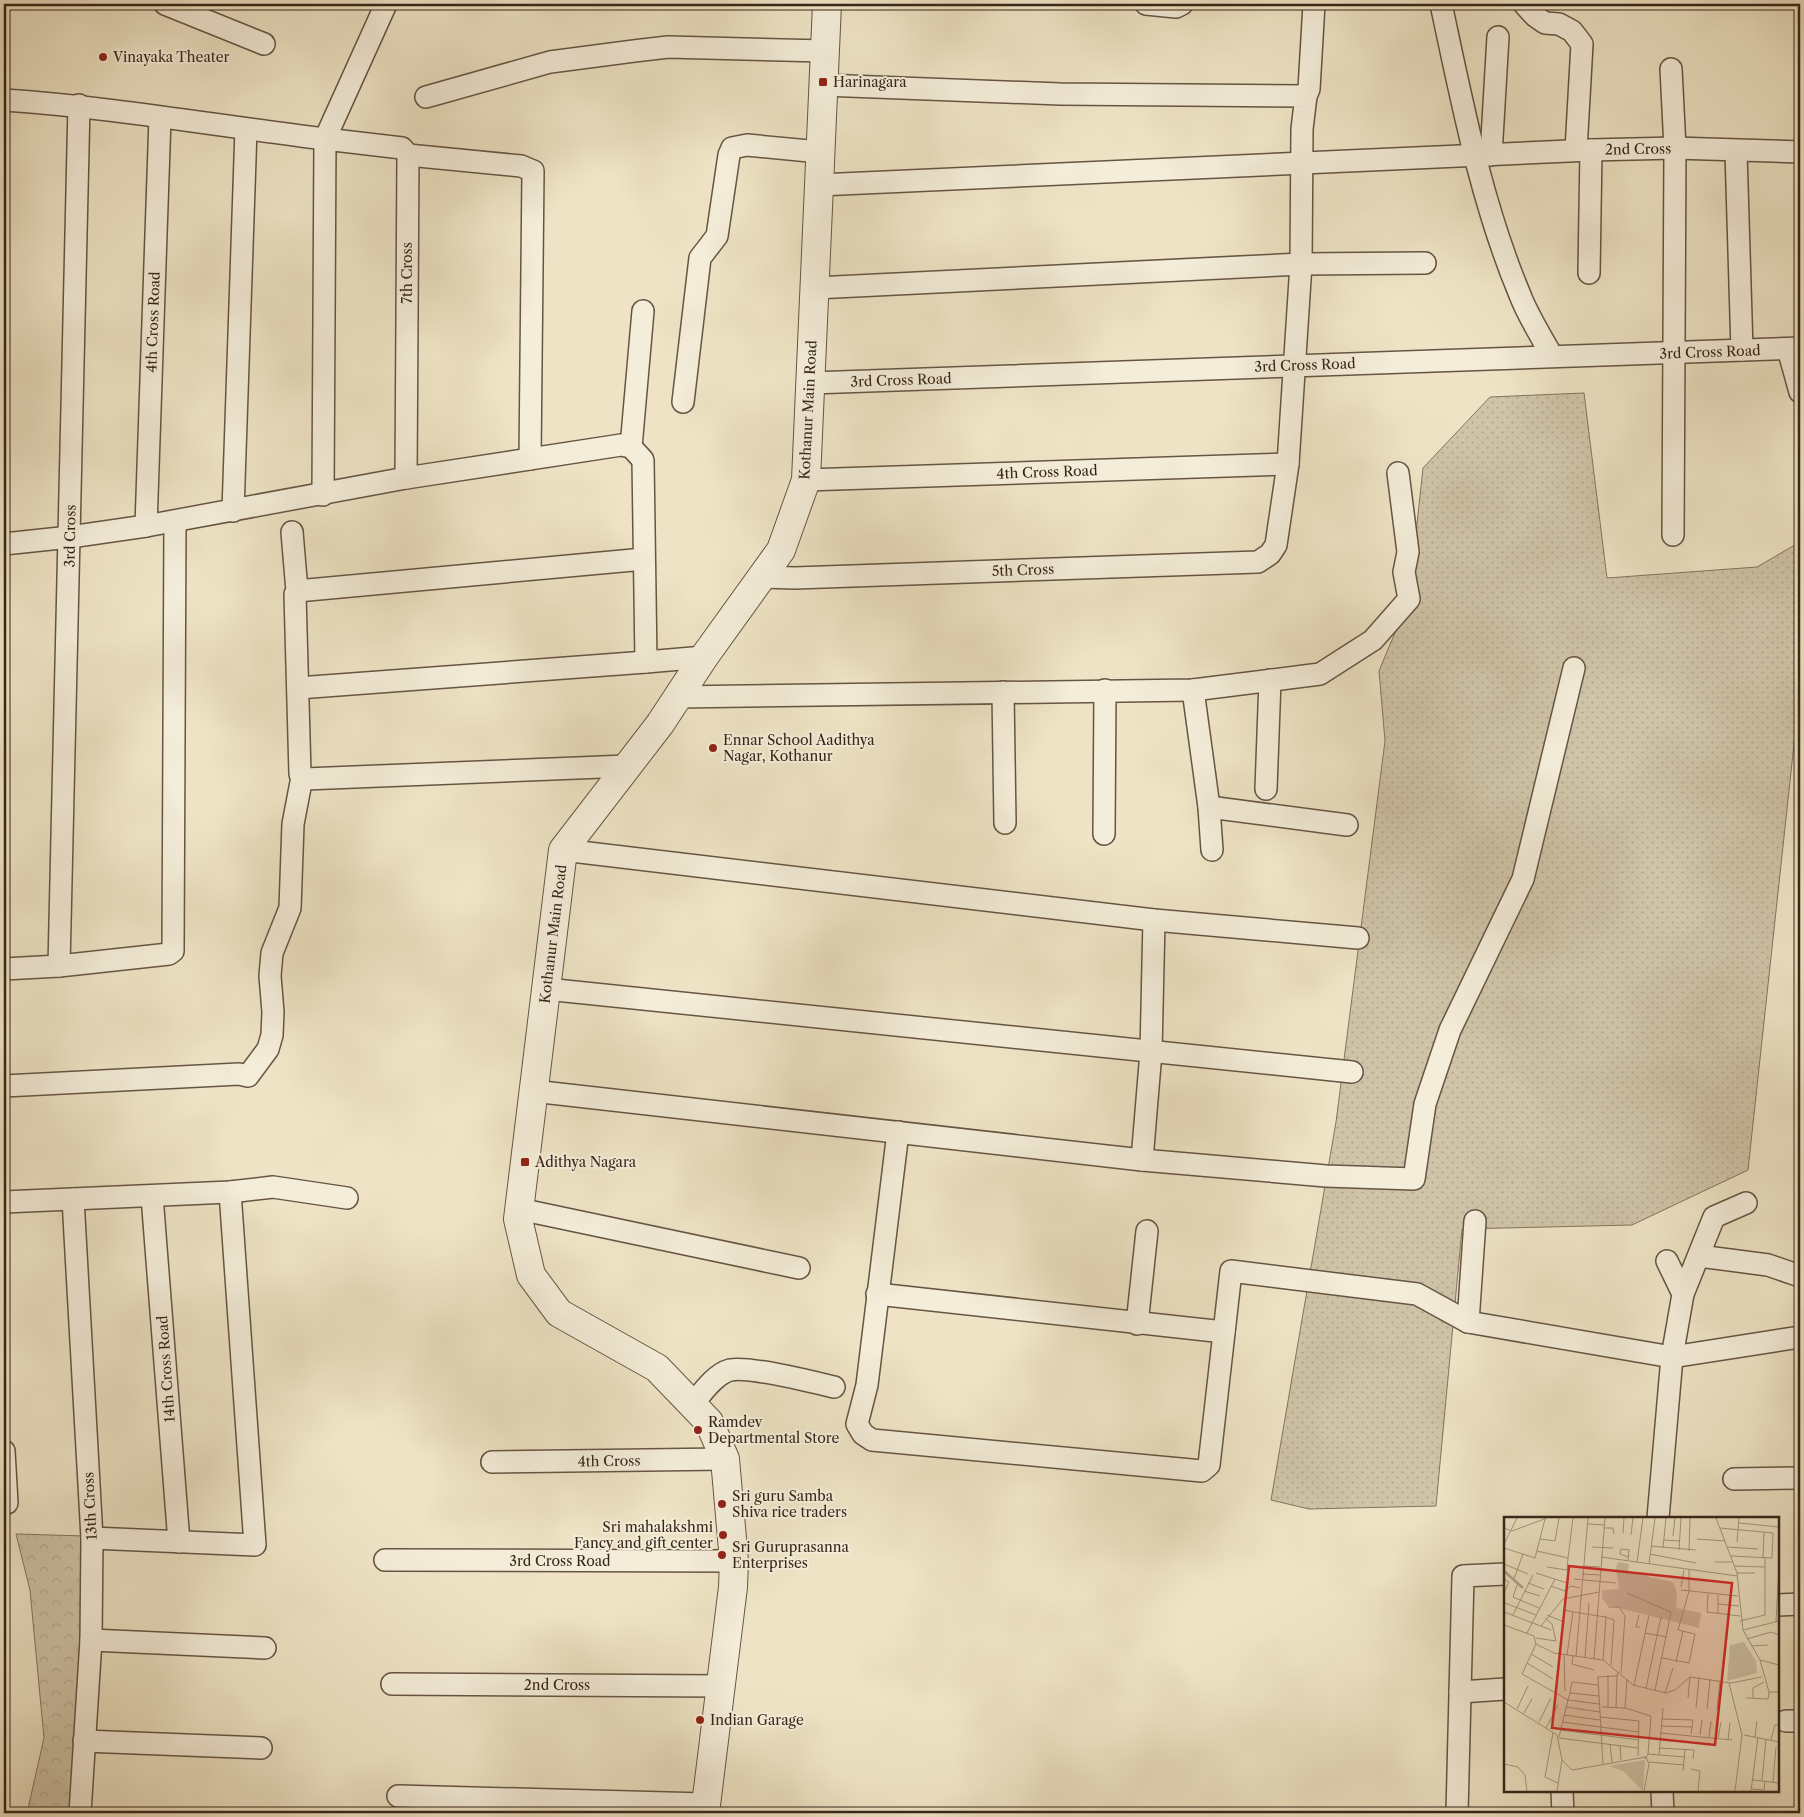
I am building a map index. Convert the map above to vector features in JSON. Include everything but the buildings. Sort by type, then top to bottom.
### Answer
[{"type":"street","points":[[165,4],[264,44]]},
{"type":"street","points":[[323,495],[325,139],[386,4]]},
{"type":"street","name":"Kothanur Main Road","points":[[705,1809],[721,1686],[734,1562],[725,1459],[709,1422],[657,1368],[558,1314],[531,1276],[518,1219],[563,850],[677,698],[704,657],[782,550],[806,480],[826,4]]},
{"type":"street","points":[[1146,4],[1176,7],[1182,4]]},
{"type":"street","points":[[1288,464],[1301,264],[1302,129],[1306,96],[1310,89],[1314,4]]},
{"type":"street","points":[[1441,4],[1483,156],[1504,252],[1520,296],[1552,356]]},
{"type":"street","points":[[1524,4],[1535,16],[1545,23],[1560,24],[1572,30],[1582,44],[1589,273]]},
{"type":"street","points":[[1483,156],[1498,37]]},
{"type":"street","points":[[426,97],[550,62],[634,51],[677,47],[825,51]]},
{"type":"street","points":[[1671,69],[1674,148],[1675,353],[1673,534]]},
{"type":"street","points":[[823,85],[1060,94],[1306,96]]},
{"type":"street","points":[[4,100],[79,105],[160,118],[402,148],[408,155],[521,166],[533,171],[530,459]]},
{"type":"street","name":"3rd Cross","points":[[59,966],[79,105]]},
{"type":"street","name":"4th Cross Road","points":[[146,526],[160,118]]},
{"type":"street","points":[[233,511],[246,129]]},
{"type":"street","points":[[683,402],[700,258],[717,236],[729,155],[732,148],[747,145],[820,152]]},
{"type":"street","name":"2nd Cross","points":[[819,185],[1584,150],[1674,148],[1736,152],[1800,152]]},
{"type":"street","points":[[1736,152],[1742,350]]},
{"type":"street","name":"7th Cross","points":[[406,478],[408,155]]},
{"type":"street","points":[[815,288],[1301,264],[1426,263]]},
{"type":"street","points":[[631,448],[643,311]]},
{"type":"street","points":[[1794,349],[1800,392]]},
{"type":"street","name":"3rd Cross Road","points":[[811,383],[1794,349]]},
{"type":"street","points":[[4,544],[146,526],[323,495],[406,478],[620,445],[631,448],[643,460],[646,662]]},
{"type":"street","name":"4th Cross Road","points":[[806,480],[1288,464]]},
{"type":"street","name":"5th Cross","points":[[763,577],[805,578],[1258,562],[1270,554],[1276,545],[1288,464]]},
{"type":"street","points":[[677,698],[1193,690],[1320,674],[1373,640],[1409,599],[1404,572],[1408,552],[1398,473]]},
{"type":"street","points":[[4,969],[59,966],[169,954],[175,947],[175,521]]},
{"type":"street","points":[[4,1086],[239,1074],[248,1076],[268,1049],[272,1036],[273,1012],[270,976],[272,953],[290,908],[293,824],[302,777],[300,774],[295,594],[297,591],[292,532]]},
{"type":"street","points":[[297,591],[644,559]]},
{"type":"street","points":[[298,688],[704,657]]},
{"type":"street","points":[[533,1090],[1142,1160],[1326,1176],[1414,1179],[1425,1104],[1450,1030],[1523,879],[1574,668]]},
{"type":"street","points":[[1266,789],[1270,680]]},
{"type":"street","points":[[1104,834],[1105,690]]},
{"type":"street","points":[[1193,690],[1209,807],[1212,850]]},
{"type":"street","points":[[1003,692],[1005,823]]},
{"type":"street","points":[[302,777],[305,779],[627,766]]},
{"type":"street","points":[[1209,807],[1347,825]]},
{"type":"street","points":[[563,850],[1154,920],[1358,938]]},
{"type":"street","points":[[1142,1160],[1151,1052],[1154,920]]},
{"type":"street","points":[[546,989],[1352,1072]]},
{"type":"street","points":[[898,1132],[866,1385],[857,1424],[863,1434],[872,1440],[1202,1471],[1209,1465],[1231,1271],[1417,1294],[1468,1322],[1672,1358],[1800,1337]]},
{"type":"street","points":[[4,1202],[230,1192],[273,1187],[347,1198]]},
{"type":"street","points":[[92,1538],[255,1545],[230,1192]]},
{"type":"street","name":"14th Cross Road","points":[[152,1196],[179,1542]]},
{"type":"street","name":"13th Cross","points":[[74,1199],[92,1538],[91,1640],[80,1813]]},
{"type":"street","points":[[1658,1517],[1672,1358],[1683,1294],[1714,1217],[1746,1203]]},
{"type":"street","points":[[519,1209],[799,1268]]},
{"type":"street","points":[[1468,1322],[1475,1221]]},
{"type":"street","points":[[1137,1324],[1147,1231]]},
{"type":"street","points":[[1699,1256],[1768,1264],[1800,1276]]},
{"type":"street","points":[[1667,1261],[1683,1294]]},
{"type":"street","points":[[877,1294],[1137,1324],[1224,1332]]},
{"type":"street","points":[[693,1404],[712,1382],[729,1370],[748,1370],[834,1387]]},
{"type":"street","points":[[4,1451],[7,1503]]},
{"type":"street","name":"4th Cross","points":[[492,1462],[725,1459]]},
{"type":"street","points":[[1734,1479],[1800,1478]]},
{"type":"street","name":"3rd Cross Road","points":[[385,1560],[734,1562]]},
{"type":"street","points":[[1457,1813],[1463,1576],[1504,1574]]},
{"type":"street","points":[[1779,1605],[1800,1604]]},
{"type":"street","points":[[91,1640],[265,1648]]},
{"type":"street","name":"2nd Cross","points":[[392,1684],[721,1686]]},
{"type":"street","points":[[1460,1692],[1504,1689]]},
{"type":"street","points":[[84,1741],[261,1748]]},
{"type":"street","points":[[1562,1792],[1563,1813]]},
{"type":"street","points":[[1662,1792],[1663,1813]]},
{"type":"street","points":[[398,1796],[705,1809]]},
{"type":"green space","points":[[1584,393],[1607,578],[1757,567],[1800,542],[1800,689],[1748,1170],[1632,1225],[1462,1229],[1436,1506],[1309,1509],[1271,1500],[1336,1122],[1385,741],[1379,671],[1409,599],[1423,468],[1490,397]]},
{"type":"green space","points":[[16,1534],[86,1536],[71,1813],[27,1813],[44,1738],[30,1590]]},
{"type":"place","name":"Vinayaka Theater","points":[[103,57]]},
{"type":"place","name":"Harinagara","points":[[823,82]]},
{"type":"place","name":"Ennar School Aadithya Nagar, Kothanur","points":[[713,748]]},
{"type":"place","name":"Adithya Nagara","points":[[525,1162]]},
{"type":"place","name":"Ramdev Departmental Store","points":[[698,1430]]},
{"type":"place","name":"Sri guru Samba Shiva rice traders","points":[[722,1504]]},
{"type":"place","name":"Sri mahalakshmi Fancy and gift center","points":[[723,1535]]},
{"type":"place","name":"Sri Guruprasanna Enterprises","points":[[722,1555]]},
{"type":"place","name":"Indian Garage","points":[[700,1720]]}]
